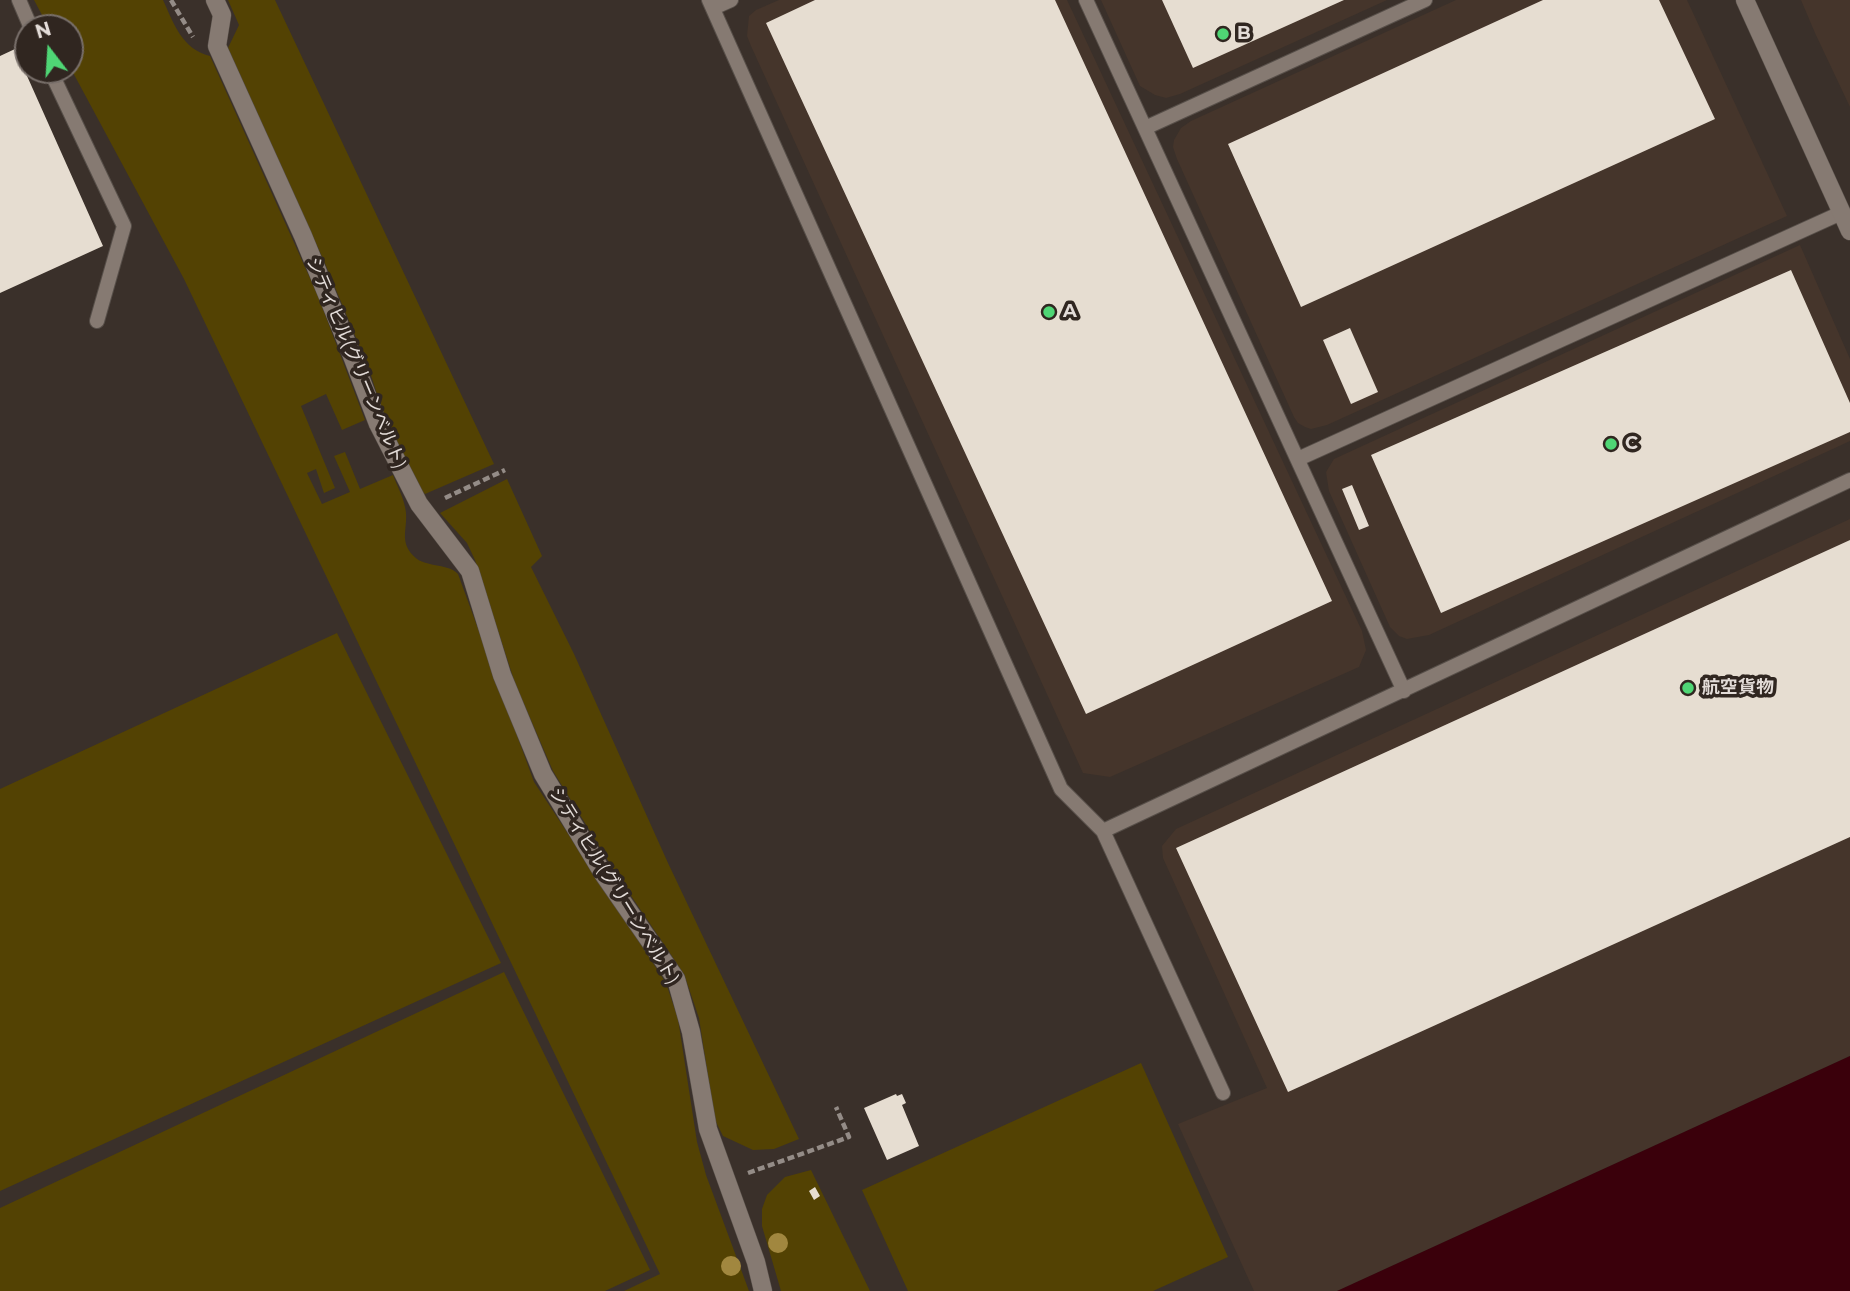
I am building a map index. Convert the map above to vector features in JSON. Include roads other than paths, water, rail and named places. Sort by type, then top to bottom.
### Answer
[{"type":"street","name":"シティヒル(グリーンベルト)","points":[[215,0],[222,15],[217,46],[308,249],[378,424],[422,509],[470,572],[502,675],[543,774],[604,875],[676,979],[691,1032],[708,1129],[756,1262],[763,1291]]},
{"type":"street","points":[[1745,0],[1850,231]]},
{"type":"lane","points":[[731,0],[711,4],[1061,789],[1103,831],[1223,1093]]},
{"type":"lane","points":[[1086,0],[1404,691]]},
{"type":"lane","points":[[1145,128],[1425,0]]},
{"type":"lane","points":[[57,84],[124,226],[97,321]]},
{"type":"lane","points":[[1298,459],[1841,212]]},
{"type":"lane","points":[[1103,831],[1850,480]]},
{"type":"place","name":"B","points":[[1223,34]]},
{"type":"place","name":"A","points":[[1049,312]]},
{"type":"place","name":"C","points":[[1611,444]]},
{"type":"place","name":"航空貨物","points":[[1688,688]]}]
